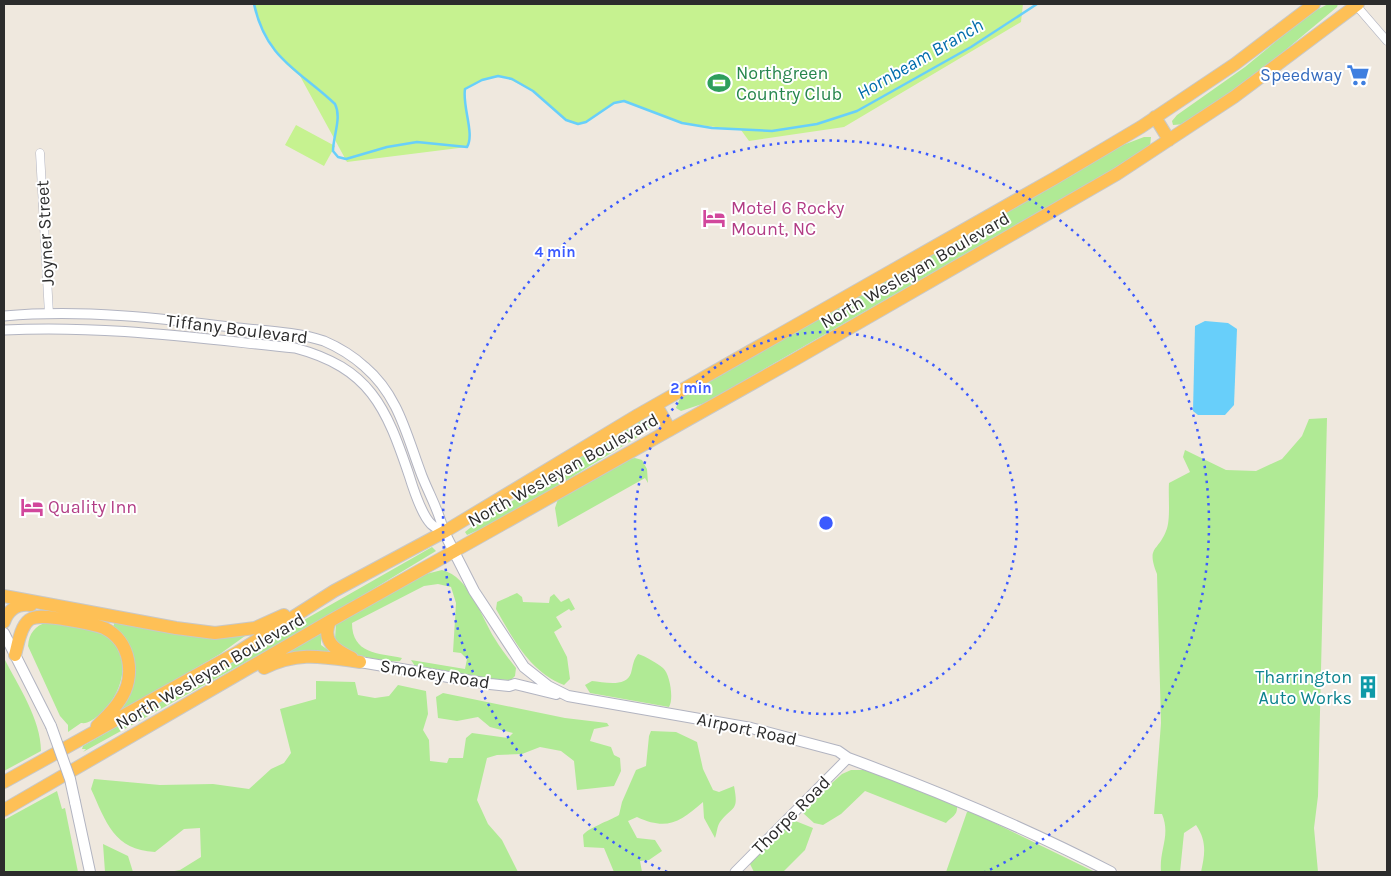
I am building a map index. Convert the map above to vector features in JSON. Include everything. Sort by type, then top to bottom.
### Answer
[{"type":"highway","name":"North Wesleyan Boulevard","points":[[4,782],[238,652],[323,598],[444,532],[656,405],[1043,185],[1155,117],[1234,64],[1314,4]]},
{"type":"highway","name":"North Wesleyan Boulevard","points":[[4,810],[330,621],[670,430],[1117,174],[1234,97],[1356,4]]},
{"type":"highway","points":[[1155,117],[1169,140]]},
{"type":"highway","points":[[656,405],[670,430]]},
{"type":"highway","points":[[4,596],[176,628],[216,633],[255,628],[323,598]]},
{"type":"highway","points":[[4,622],[10,610],[25,604],[73,609]]},
{"type":"highway","points":[[15,655],[24,628],[29,620],[37,617],[96,625],[105,629],[118,640],[129,661],[126,688],[120,700],[88,735]]},
{"type":"highway","points":[[330,621],[326,636],[329,643],[335,649],[360,662]]},
{"type":"highway","points":[[195,699],[280,660],[306,656],[360,662]]},
{"type":"main road","name":"Airport Road","points":[[444,532],[491,619],[524,667],[548,686],[568,696],[759,730],[838,751],[848,758],[957,800],[1111,872]]},
{"type":"main road","points":[[4,634],[50,726],[70,779],[90,872]]},
{"type":"main road","name":"Smokey Road","points":[[360,662],[509,686],[515,684],[529,689],[568,696]]},
{"type":"street","points":[[1356,4],[1387,41]]},
{"type":"street","name":"Joyner Street","points":[[40,153],[49,314]]},
{"type":"street","name":"Tiffany Boulevard","points":[[4,316],[104,314],[294,335],[334,346],[367,368],[385,387],[394,402],[402,418],[422,475],[438,509],[444,532]]},
{"type":"street","name":"Tiffany Boulevard","points":[[4,330],[47,328],[127,330],[295,348],[326,358],[356,377],[378,401],[394,430],[414,492],[430,523],[444,532]]},
{"type":"street","name":"Thorpe Road","points":[[735,872],[848,758]]},
{"type":"green space","name":"Northgreen Country Club","points":[[254,4],[1023,4],[1021,22],[844,127],[749,141],[741,130],[682,123],[624,101],[607,107],[586,122],[578,124],[569,122],[533,91],[503,76],[482,80],[465,89],[465,103],[470,135],[467,147],[347,162],[300,76],[286,64],[274,49],[260,23]]},
{"type":"green space","points":[[1328,4],[1338,4],[1337,7],[1252,78],[1185,124],[1173,125],[1172,121],[1177,115],[1245,67],[1309,14]]},
{"type":"green space","points":[[296,125],[335,146],[324,166],[285,145]]},
{"type":"green space","points":[[1144,137],[1151,137],[1150,146],[1131,159],[705,403],[681,411],[676,408],[680,398],[1123,145]]},
{"type":"green space","points":[[1327,418],[1318,796],[1314,828],[1318,872],[1201,872],[1204,848],[1200,831],[1196,825],[1184,833],[1180,872],[1161,872],[1165,829],[1162,814],[1154,814],[1161,723],[1157,574],[1153,554],[1168,527],[1169,483],[1190,472],[1183,457],[1185,450],[1226,470],[1256,471],[1282,459],[1302,436],[1309,419]]},
{"type":"green space","points":[[648,420],[653,424],[646,432],[499,521],[467,535],[465,532],[634,423]]},
{"type":"green space","points":[[629,459],[642,460],[647,469],[648,483],[645,478],[558,527],[555,508],[558,499]]},
{"type":"green space","points":[[432,547],[436,551],[327,617],[83,752],[86,749],[82,749],[83,746]]},
{"type":"green space","points":[[442,570],[452,574],[460,581],[474,599],[495,639],[516,668],[515,676],[511,680],[489,679],[415,666],[411,660],[465,669],[467,659],[461,653],[453,652],[456,603],[451,587],[438,584],[424,586],[352,623],[356,641],[361,646],[376,653],[402,658],[400,661],[379,660],[346,651],[335,639],[336,624],[426,574]]},
{"type":"green space","points":[[517,593],[522,597],[523,602],[549,603],[550,597],[554,594],[561,602],[569,598],[575,609],[571,611],[569,609],[556,617],[562,627],[554,632],[567,657],[570,679],[564,685],[541,672],[532,663],[516,643],[496,609],[497,602]]},
{"type":"green space","points":[[115,620],[212,637],[245,636],[220,654],[115,715],[130,691],[135,670],[130,650],[113,628]]},
{"type":"green space","points":[[47,622],[100,632],[112,640],[119,650],[122,661],[119,685],[107,707],[92,720],[81,723],[68,732],[68,725],[60,716],[28,646],[33,631]]},
{"type":"green space","points":[[321,633],[321,645],[335,655],[280,656]]},
{"type":"green space","points":[[638,654],[654,662],[665,671],[671,693],[669,707],[590,693],[585,685],[592,681],[614,683],[628,678]]},
{"type":"green space","points":[[4,658],[33,715],[40,739],[41,751],[4,771]]},
{"type":"green space","points":[[316,681],[355,682],[358,695],[375,698],[389,696],[398,685],[426,691],[428,714],[423,730],[429,740],[430,761],[447,763],[449,758],[463,758],[466,738],[472,733],[508,738],[513,733],[490,727],[478,717],[457,721],[438,718],[436,697],[443,693],[565,718],[607,723],[609,726],[594,729],[590,741],[611,747],[614,755],[620,758],[621,771],[614,786],[577,790],[574,761],[561,751],[540,747],[522,754],[497,755],[487,758],[477,800],[488,824],[502,840],[518,872],[169,872],[180,870],[201,857],[200,828],[184,829],[155,852],[130,846],[113,832],[91,789],[94,779],[160,785],[213,784],[249,789],[271,769],[284,763],[291,753],[280,709],[316,699]]},
{"type":"green space","points":[[651,731],[676,732],[697,742],[703,769],[713,790],[719,792],[734,786],[735,804],[719,824],[715,838],[704,818],[703,802],[687,815],[673,822],[657,823],[637,817],[628,821],[637,838],[655,840],[662,851],[649,860],[640,861],[642,872],[614,872],[604,848],[584,847],[583,835],[594,827],[619,815],[622,802],[636,770],[646,766]]},
{"type":"green space","points":[[851,770],[864,770],[877,774],[957,805],[957,811],[946,823],[865,791],[841,814],[823,825],[814,823],[803,813],[804,808],[842,774]]},
{"type":"green space","points":[[57,791],[62,809],[65,808],[78,872],[4,872],[4,820]]},
{"type":"green space","points":[[967,812],[972,812],[1095,872],[946,872]]},
{"type":"green space","points":[[793,820],[813,828],[805,850],[783,872],[754,872],[750,864],[753,860]]},
{"type":"green space","points":[[103,844],[128,856],[133,872],[105,872]]},
{"type":"water","points":[[1205,321],[1228,323],[1237,329],[1234,405],[1225,415],[1198,415],[1193,411],[1195,326]]},
{"type":"waterway","name":"Hornbeam Branch","points":[[254,4],[259,23],[275,51],[335,104],[338,115],[333,151],[338,157],[346,159],[387,147],[417,142],[467,147],[470,135],[465,103],[465,89],[482,80],[498,76],[512,79],[533,91],[566,120],[578,124],[586,122],[614,103],[624,101],[682,123],[712,128],[772,131],[817,124],[857,111],[971,47],[1037,4]]},
{"type":"place","name":"Speedway","points":[[1358,75]]},
{"type":"place","name":"Northgreen Country Club","points":[[719,83]]},
{"type":"place","name":"Motel 6 Rocky Mount, NC","points":[[714,218]]},
{"type":"place","name":"Quality Inn","points":[[32,507]]},
{"type":"place","name":"Tharrington Auto Works","points":[[1368,687]]}]
